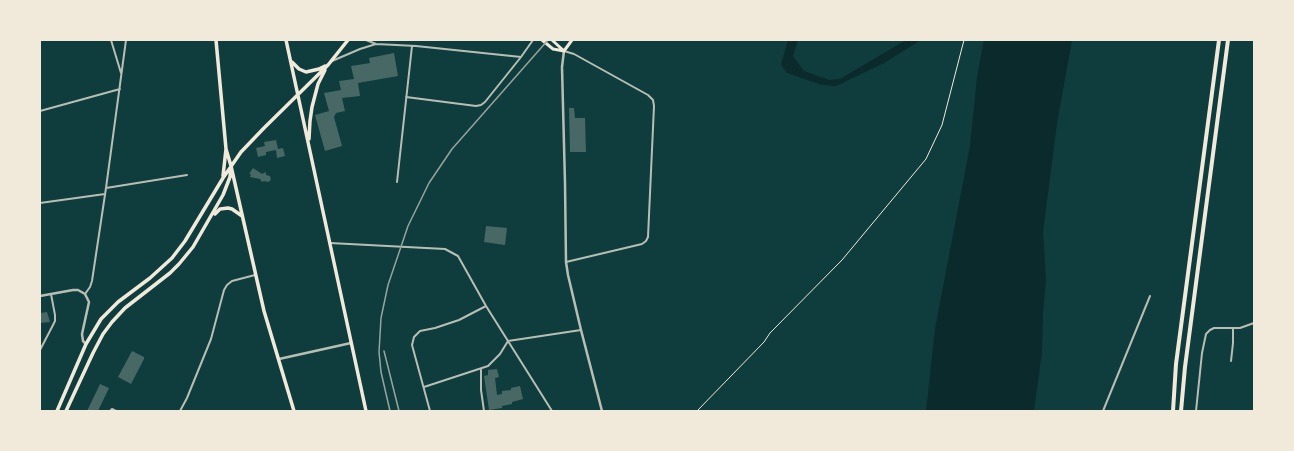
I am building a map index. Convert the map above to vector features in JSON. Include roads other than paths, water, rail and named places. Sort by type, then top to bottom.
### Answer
[{"type":"highway","points":[[1172,411],[1182,320],[1218,40]]},
{"type":"highway","points":[[1181,411],[1186,359],[1228,40]]},
{"type":"main road","points":[[216,40],[226,149],[255,275],[294,411]]},
{"type":"main road","points":[[286,40],[366,411]]},
{"type":"main road","points":[[57,411],[86,344],[95,328],[108,311],[159,271],[175,254],[231,166],[252,140],[329,63],[348,40]]},
{"type":"main road","points":[[542,40],[553,49],[564,51]]},
{"type":"main road","points":[[552,40],[564,51]]},
{"type":"main road","points":[[564,51],[572,40]]},
{"type":"main road","points":[[291,60],[298,69],[306,72],[319,69],[329,63]]},
{"type":"main road","points":[[309,146],[312,107],[318,84],[329,63]]},
{"type":"main road","points":[[223,178],[226,149]]},
{"type":"main road","points":[[66,411],[93,353],[112,322],[125,308],[161,281],[179,264],[193,247],[210,219],[226,187],[231,166]]},
{"type":"main road","points":[[210,219],[216,212],[224,208],[232,209],[242,216]]},
{"type":"street","points":[[111,40],[122,75]]},
{"type":"street","points":[[85,294],[92,281],[126,40]]},
{"type":"street","points":[[366,40],[376,44],[412,46],[521,57]]},
{"type":"street","points":[[406,97],[476,106],[481,105],[521,57],[533,40]]},
{"type":"street","points":[[329,63],[360,49],[376,44]]},
{"type":"street","points":[[397,182],[412,46]]},
{"type":"street","points":[[566,262],[642,244],[646,241],[648,237],[654,106],[653,100],[648,95],[574,54],[564,51],[562,67],[566,262],[581,330],[602,411]]},
{"type":"street","points":[[40,111],[120,89]]},
{"type":"street","points":[[106,188],[187,175]]},
{"type":"street","points":[[40,203],[105,194]]},
{"type":"street","points":[[330,243],[445,249],[458,256],[486,306],[552,411]]},
{"type":"street","points":[[180,411],[187,398],[211,339],[224,290],[232,281],[255,275]]},
{"type":"street","points":[[40,296],[78,290],[85,294],[89,302],[82,334],[83,341],[86,344]]},
{"type":"street","points":[[40,350],[52,328],[54,321],[55,315],[51,294]]},
{"type":"street","points":[[1103,411],[1150,296]]},
{"type":"street","points":[[430,411],[412,345],[414,336],[420,331],[459,320],[486,306]]},
{"type":"street","points":[[1196,411],[1202,353],[1206,334],[1214,328],[1240,328],[1254,324]]},
{"type":"street","points":[[1231,361],[1233,328]]},
{"type":"street","points":[[424,387],[488,366],[508,341],[581,330]]},
{"type":"street","points":[[278,359],[351,343]]},
{"type":"street","points":[[481,368],[481,390],[484,411]]},
{"type":"street","points":[[110,411],[112,409],[116,411]]},
{"type":"water","points":[[788,40],[798,40],[793,56],[804,71],[829,80],[840,79],[906,40],[921,40],[884,63],[836,86],[822,85],[787,73],[781,65]]},
{"type":"water","points":[[984,40],[1072,40],[1057,123],[1043,232],[1046,279],[1042,352],[1034,411],[926,411],[935,329],[970,146],[977,77]]},
{"type":"railway","points":[[390,411],[381,372],[379,352],[381,318],[388,285],[408,226],[429,183],[452,149],[548,40]]},
{"type":"railway","points":[[384,351],[399,411]]}]
